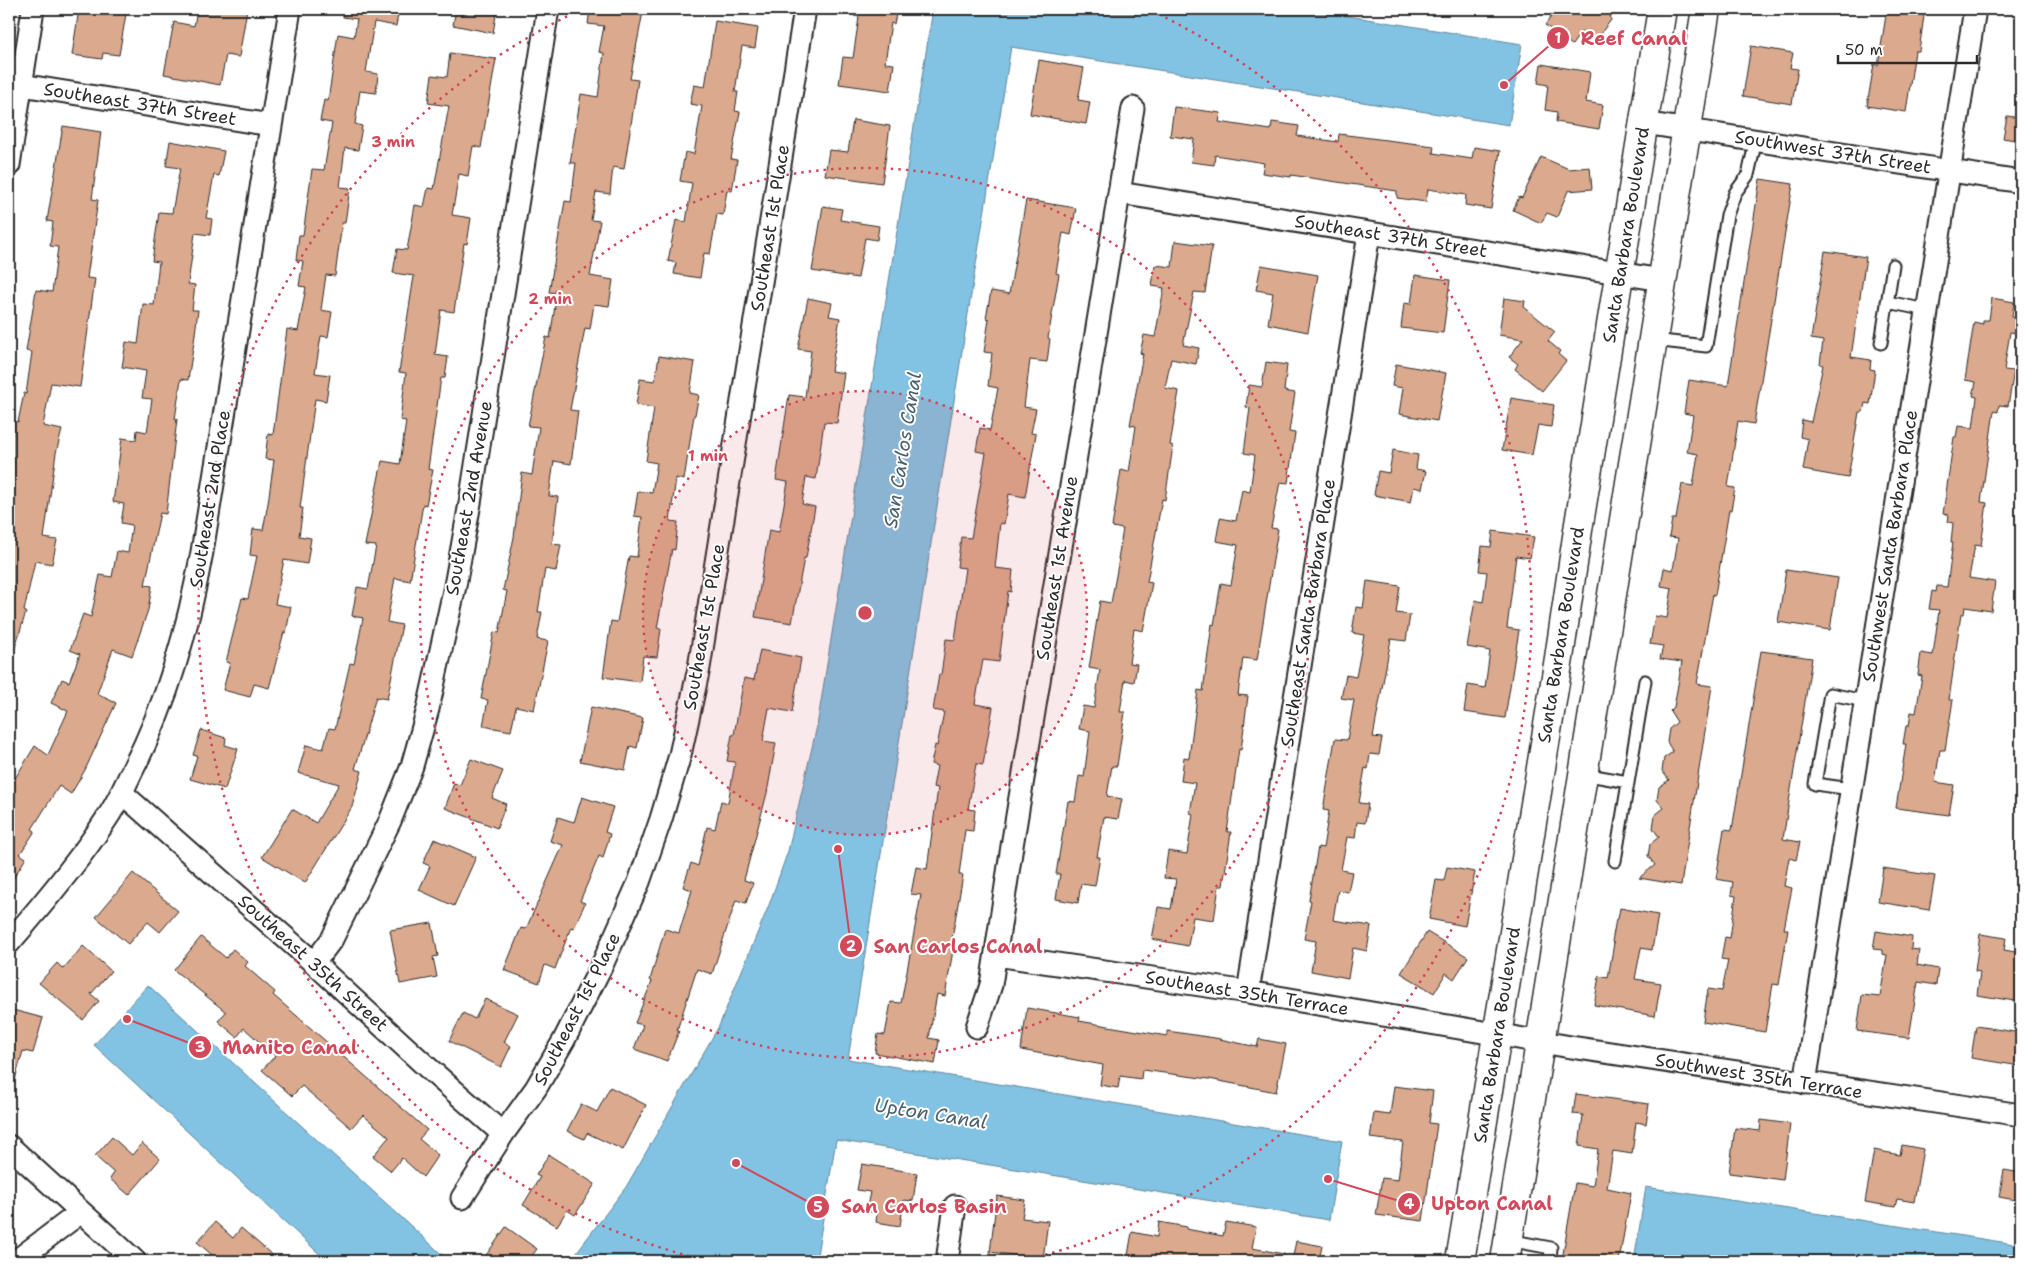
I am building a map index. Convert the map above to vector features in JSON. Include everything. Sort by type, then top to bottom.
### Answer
[{"type":"main road","name":"Santa Barbara Boulevard","points":[[1460,1261],[1560,658],[1662,9]]},
{"type":"main road","points":[[1507,1251],[1706,9]]},
{"type":"main road","points":[[1560,658],[1600,664]]},
{"type":"street","points":[[9,164],[15,84],[34,9]]},
{"type":"street","name":"Southeast 2nd Place","points":[[9,942],[44,903],[79,859],[122,793],[145,747],[164,700],[180,651],[193,602],[290,9]]},
{"type":"street","name":"Southeast 2nd Avenue","points":[[314,963],[332,939],[390,821],[412,766],[428,709],[470,503],[548,9]]},
{"type":"street","name":"Southeast 1st Place","points":[[462,1198],[503,1134],[536,1088],[564,1040],[603,963],[640,882],[680,755],[699,668],[805,9]]},
{"type":"street","name":"Southwest Santa Barbara Place","points":[[1805,1083],[1975,9]]},
{"type":"street","name":"Southeast 37th Street","points":[[15,84],[272,125]]},
{"type":"street","name":"Southeast 1st Avenue","points":[[977,1027],[991,985],[1133,108]]},
{"type":"street","name":"Southwest 37th Street","points":[[1644,123],[2021,182]]},
{"type":"street","name":"Southeast 37th Street","points":[[1119,193],[1662,280]]},
{"type":"street","name":"Southeast Santa Barbara Place","points":[[1248,992],[1368,234]]},
{"type":"street","name":"Southeast 35th Street","points":[[122,793],[503,1134]]},
{"type":"street","name":"Southeast 35th Terrace","points":[[996,955],[1248,992],[1497,1034]]},
{"type":"street","name":"Southwest 35th Terrace","points":[[1497,1034],[2021,1115]]},
{"type":"street","points":[[9,1146],[135,1261]]},
{"type":"street","points":[[947,1261],[955,1206]]},
{"type":"street","points":[[16,1261],[81,1212]]},
{"type":"lane","points":[[1653,340],[1706,346],[1727,215],[1734,193],[1748,175],[1756,140]]},
{"type":"lane","points":[[1881,343],[1893,265]]},
{"type":"lane","points":[[1887,302],[1927,310]]},
{"type":"lane","points":[[1615,861],[1645,681]]},
{"type":"lane","points":[[1851,789],[1815,784],[1830,694],[1865,701]]},
{"type":"lane","points":[[1583,774],[1628,782]]},
{"type":"lane","points":[[1507,1251],[1551,1248],[1550,1261]]},
{"type":"water","points":[[933,9],[1305,9],[1522,44],[1509,125],[1011,47],[848,1059],[1342,1141],[1329,1220],[836,1140],[816,1261],[570,1261],[626,1187],[719,1026],[769,905],[788,851],[817,726]]},
{"type":"water","points":[[148,985],[449,1261],[327,1261],[94,1045]]},
{"type":"water","points":[[1646,1187],[2021,1245],[2021,1261],[1634,1261]]},
{"type":"building","points":[[79,9],[126,14],[119,55],[103,53],[102,59],[72,55]]},
{"type":"building","points":[[197,9],[247,9],[239,57],[226,55],[220,85],[164,74],[174,22],[194,26]]},
{"type":"building","points":[[343,9],[399,9],[396,26],[374,22],[366,72],[378,74],[376,93],[360,91],[355,124],[362,126],[358,150],[345,148],[340,187],[350,188],[345,223],[342,223],[335,276],[326,275],[321,310],[332,312],[328,337],[321,336],[315,373],[330,375],[326,401],[315,399],[300,508],[303,508],[299,536],[311,538],[307,564],[284,560],[275,604],[291,607],[286,633],[284,632],[269,688],[254,684],[250,697],[223,690],[230,663],[226,662],[242,598],[248,599],[257,556],[250,555],[253,529],[263,530],[268,503],[274,460],[265,459],[268,434],[273,435],[287,329],[298,331],[306,287],[299,286],[303,261],[296,260],[299,235],[303,235],[312,169],[324,170],[332,123],[320,121],[324,100],[328,101],[338,34],[354,37],[357,19],[343,17]]},
{"type":"building","points":[[456,9],[497,9],[493,33],[453,25]]},
{"type":"building","points":[[590,9],[623,9],[643,12],[630,79],[638,80],[624,169],[613,167],[610,194],[596,192],[591,220],[600,221],[590,276],[613,280],[609,306],[594,304],[590,329],[585,328],[570,410],[578,411],[571,464],[554,461],[549,496],[558,497],[552,544],[561,545],[556,571],[545,569],[538,612],[542,612],[537,639],[548,641],[534,710],[516,706],[511,731],[483,726],[488,700],[481,699],[494,632],[499,633],[507,591],[503,590],[514,537],[522,473],[532,475],[539,427],[528,426],[546,337],[550,338],[557,293],[549,292],[565,201],[571,202],[576,163],[570,163],[581,94],[598,97],[604,53],[599,52],[604,26],[588,24]]},
{"type":"building","points":[[854,9],[897,9],[894,24],[891,23],[885,63],[894,64],[890,91],[839,84],[843,57],[853,58],[859,17],[854,16]]},
{"type":"building","points":[[1557,9],[1609,9],[1611,20],[1594,42],[1581,32],[1572,45],[1545,25]]},
{"type":"building","points":[[1887,9],[1925,9],[1919,51],[1915,51],[1906,112],[1867,106],[1874,64],[1878,65]]},
{"type":"building","points":[[715,21],[758,28],[755,48],[742,46],[735,92],[738,92],[735,111],[740,112],[731,159],[737,160],[732,191],[727,190],[723,215],[717,214],[710,254],[704,253],[700,278],[674,274],[676,263],[668,261],[676,220],[686,222],[692,183],[680,181],[685,152],[694,154],[702,106],[690,104],[694,85],[705,87]]},
{"type":"building","points":[[1751,46],[1793,53],[1790,68],[1798,69],[1792,104],[1743,96]]},
{"type":"building","points":[[450,53],[496,59],[481,148],[473,146],[468,176],[459,174],[452,215],[471,218],[467,244],[464,243],[454,312],[441,310],[435,355],[448,357],[445,378],[441,378],[428,469],[433,470],[426,505],[423,504],[410,581],[395,578],[387,622],[402,625],[387,699],[376,697],[355,769],[362,771],[352,807],[305,883],[262,857],[292,809],[316,823],[339,784],[298,773],[306,745],[323,749],[329,728],[335,729],[350,663],[354,664],[363,618],[352,616],[357,587],[368,589],[376,546],[365,545],[382,461],[400,464],[406,421],[400,420],[406,373],[399,372],[414,276],[393,273],[397,249],[407,250],[415,205],[424,207],[428,188],[434,189],[449,106],[428,103],[432,75],[447,77]]},
{"type":"building","points":[[1039,60],[1084,68],[1078,100],[1090,102],[1086,124],[1030,114]]},
{"type":"building","points":[[1541,64],[1590,72],[1586,102],[1603,105],[1599,129],[1556,122],[1557,112],[1545,110],[1548,85],[1538,83]]},
{"type":"building","points":[[1174,107],[1221,113],[1219,122],[1271,130],[1272,122],[1299,126],[1297,136],[1338,142],[1339,134],[1434,146],[1433,153],[1472,159],[1474,147],[1500,151],[1491,209],[1465,205],[1466,195],[1428,189],[1426,202],[1397,198],[1397,191],[1291,175],[1291,177],[1262,173],[1264,163],[1215,155],[1214,165],[1191,162],[1194,139],[1170,136]]},
{"type":"building","points":[[2007,116],[2021,118],[2021,141],[2003,138]]},
{"type":"building","points":[[853,120],[890,126],[882,183],[825,175],[829,150],[848,152]]},
{"type":"building","points":[[63,126],[101,132],[92,199],[98,200],[87,278],[95,279],[80,387],[51,383],[43,426],[62,430],[56,453],[44,538],[57,540],[52,564],[35,561],[24,611],[26,612],[12,657],[9,656],[9,519],[14,484],[9,483],[9,450],[14,421],[18,422],[24,393],[26,394],[32,352],[26,351],[36,290],[52,292],[58,247],[50,246],[53,222],[47,221]]},
{"type":"building","points":[[170,141],[224,151],[219,176],[214,175],[206,218],[212,219],[210,235],[195,233],[188,284],[195,285],[192,310],[198,310],[188,380],[181,379],[175,419],[177,419],[166,514],[160,513],[145,585],[152,586],[148,610],[132,656],[113,649],[97,694],[116,703],[85,770],[71,794],[59,786],[32,829],[35,831],[20,854],[26,858],[9,885],[9,788],[35,746],[48,755],[68,711],[51,703],[62,679],[69,682],[80,654],[70,650],[83,614],[91,617],[100,575],[112,577],[117,551],[128,553],[132,525],[121,523],[124,504],[113,502],[122,438],[136,440],[137,430],[147,432],[152,399],[142,398],[146,371],[122,367],[126,342],[138,344],[143,304],[154,305],[159,262],[152,261],[159,212],[172,213],[180,168],[166,166]]},
{"type":"building","points":[[1541,157],[1569,169],[1590,167],[1592,189],[1568,191],[1557,217],[1547,213],[1541,223],[1513,210],[1519,197],[1522,198]]},
{"type":"building","points":[[1760,179],[1793,184],[1754,424],[1738,421],[1728,487],[1735,488],[1731,510],[1729,510],[1715,595],[1713,594],[1697,684],[1712,686],[1681,885],[1639,878],[1655,865],[1648,856],[1650,844],[1659,837],[1653,828],[1655,815],[1664,808],[1657,800],[1659,787],[1669,780],[1662,771],[1664,758],[1673,752],[1667,742],[1669,729],[1677,722],[1670,711],[1674,707],[1682,662],[1660,659],[1663,646],[1650,644],[1655,616],[1667,618],[1672,588],[1661,586],[1664,568],[1673,570],[1678,538],[1669,537],[1672,519],[1676,519],[1682,484],[1693,486],[1698,454],[1687,452],[1693,415],[1684,413],[1689,380],[1728,386]]},
{"type":"building","points":[[1026,200],[1076,208],[1071,235],[1063,233],[1056,273],[1059,274],[1048,338],[1050,339],[1047,362],[1030,360],[1024,407],[1036,409],[1031,433],[1036,434],[1025,497],[1009,494],[1004,524],[1000,523],[995,568],[1013,570],[1011,592],[1008,591],[999,662],[983,660],[975,704],[993,707],[983,765],[976,764],[968,809],[975,810],[973,831],[965,830],[959,875],[963,875],[951,944],[954,945],[945,996],[937,994],[929,1038],[939,1040],[935,1064],[875,1053],[878,1034],[885,1035],[891,1002],[901,1003],[921,895],[911,894],[916,867],[927,869],[938,788],[933,787],[937,766],[931,764],[944,712],[933,710],[939,675],[941,675],[946,639],[955,640],[965,568],[957,567],[961,537],[971,538],[986,453],[976,451],[980,428],[990,430],[998,388],[988,386],[992,353],[984,352],[989,319],[986,318],[991,291],[1009,294]]},
{"type":"building","points":[[823,206],[842,209],[840,220],[879,226],[877,240],[865,238],[858,278],[812,271]]},
{"type":"building","points":[[1175,241],[1212,246],[1205,293],[1194,292],[1183,345],[1199,348],[1196,364],[1171,359],[1165,388],[1179,391],[1170,445],[1173,446],[1165,500],[1162,499],[1147,582],[1152,583],[1143,631],[1134,629],[1129,663],[1137,664],[1134,682],[1125,680],[1120,712],[1125,712],[1117,766],[1112,766],[1107,796],[1122,799],[1118,819],[1104,817],[1097,857],[1100,857],[1095,886],[1081,884],[1078,903],[1056,899],[1060,874],[1056,874],[1068,801],[1075,802],[1079,776],[1084,777],[1090,731],[1079,729],[1083,706],[1094,708],[1100,670],[1089,668],[1100,601],[1111,603],[1119,559],[1123,529],[1112,527],[1121,470],[1129,472],[1136,426],[1130,425],[1143,354],[1140,353],[1144,335],[1155,337],[1164,288],[1152,286],[1155,265],[1172,267]]},
{"type":"building","points":[[1825,251],[1866,257],[1851,357],[1871,360],[1870,369],[1875,370],[1870,404],[1865,403],[1863,412],[1859,412],[1848,478],[1803,470],[1808,439],[1800,437],[1802,420],[1811,422],[1823,365],[1820,364],[1823,341],[1811,339]]},
{"type":"building","points":[[1261,265],[1318,275],[1308,332],[1268,324],[1273,293],[1256,290]]},
{"type":"building","points":[[1415,275],[1450,280],[1443,333],[1401,328],[1404,303],[1411,304]]},
{"type":"building","points":[[808,298],[832,303],[829,316],[840,318],[831,371],[844,373],[837,423],[824,422],[816,479],[806,477],[802,504],[815,507],[792,623],[755,617],[769,530],[779,532],[788,482],[776,480],[789,395],[805,397],[811,351],[798,349]]},
{"type":"building","points":[[1504,298],[1525,301],[1524,307],[1555,332],[1548,341],[1560,351],[1558,354],[1566,361],[1542,391],[1515,369],[1518,364],[1509,357],[1523,339],[1499,335]]},
{"type":"building","points":[[1992,298],[2014,302],[2012,317],[2020,318],[2018,333],[2010,332],[2004,370],[2014,371],[2008,406],[1999,405],[1998,412],[1994,411],[1981,502],[1987,503],[1981,546],[1975,545],[1969,578],[1995,582],[1991,611],[1965,607],[1964,614],[1961,614],[1949,700],[1953,700],[1945,750],[1940,750],[1935,782],[1954,785],[1949,815],[1896,808],[1906,744],[1903,744],[1906,726],[1909,726],[1911,712],[1916,713],[1922,676],[1918,675],[1921,653],[1933,655],[1939,610],[1929,609],[1932,591],[1936,592],[1937,586],[1947,587],[1953,542],[1951,542],[1953,523],[1948,522],[1949,515],[1943,514],[1954,437],[1956,437],[1958,426],[1973,428],[1977,397],[1973,396],[1976,382],[1965,380],[1974,322],[1983,324],[1983,320],[1989,320]]},
{"type":"building","points":[[659,356],[695,362],[690,393],[699,395],[684,480],[676,478],[670,521],[678,522],[675,550],[672,549],[657,628],[661,629],[657,657],[643,656],[640,682],[603,677],[611,621],[617,622],[629,556],[637,557],[642,517],[634,516],[638,491],[652,493],[657,463],[646,461],[654,408],[636,405],[640,379],[655,381]]},
{"type":"building","points":[[1266,362],[1287,365],[1284,391],[1295,393],[1289,432],[1295,433],[1288,483],[1280,482],[1271,528],[1278,529],[1257,660],[1243,658],[1238,695],[1248,696],[1227,832],[1231,832],[1223,886],[1219,886],[1214,920],[1193,917],[1188,946],[1152,939],[1158,907],[1171,909],[1176,879],[1164,878],[1168,851],[1187,854],[1193,814],[1190,813],[1195,783],[1181,781],[1184,757],[1189,758],[1198,690],[1203,691],[1212,624],[1214,625],[1221,583],[1231,585],[1238,545],[1216,541],[1220,518],[1236,521],[1242,490],[1250,492],[1255,455],[1244,453],[1250,408],[1246,407],[1249,385],[1262,387]]},
{"type":"building","points":[[1396,364],[1446,373],[1437,421],[1399,414],[1403,388],[1392,386]]},
{"type":"building","points":[[1511,398],[1554,405],[1551,427],[1538,425],[1532,455],[1502,450]]},
{"type":"building","points":[[1393,450],[1418,455],[1416,469],[1426,471],[1422,489],[1414,487],[1411,502],[1374,495],[1378,471],[1389,473]]},
{"type":"building","points":[[1493,531],[1534,537],[1530,558],[1516,556],[1507,628],[1519,630],[1505,718],[1464,712],[1468,685],[1485,688],[1490,651],[1467,647],[1475,600],[1483,602],[1487,572],[1479,571],[1482,546],[1491,547]]},
{"type":"building","points":[[1786,570],[1838,578],[1830,630],[1778,622]]},
{"type":"building","points":[[1367,581],[1400,586],[1396,613],[1410,615],[1406,641],[1391,639],[1373,737],[1382,738],[1379,755],[1370,754],[1368,769],[1365,768],[1359,803],[1368,804],[1365,823],[1357,822],[1355,838],[1347,837],[1341,870],[1352,872],[1348,892],[1338,890],[1333,920],[1371,926],[1367,951],[1353,948],[1348,978],[1311,971],[1316,941],[1304,939],[1318,847],[1323,848],[1329,811],[1323,810],[1335,739],[1347,740],[1354,700],[1341,698],[1346,675],[1356,677],[1364,635],[1352,633],[1356,607],[1363,608]]},
{"type":"building","points":[[760,650],[801,658],[792,712],[769,708],[763,741],[776,743],[767,793],[744,880],[753,883],[746,903],[736,900],[712,974],[697,969],[677,1030],[679,1031],[667,1061],[634,1049],[643,1025],[635,1023],[652,981],[650,980],[665,929],[679,933],[692,890],[683,887],[691,863],[698,866],[707,827],[715,829],[721,801],[728,803],[735,762],[727,761],[732,735],[734,735],[744,678],[754,680]]},
{"type":"building","points":[[1761,651],[1812,658],[1783,839],[1800,842],[1796,860],[1789,858],[1784,886],[1792,888],[1784,929],[1788,929],[1779,985],[1773,984],[1765,1032],[1703,1022],[1708,989],[1722,991],[1728,960],[1721,959],[1725,937],[1730,938],[1736,896],[1731,895],[1733,882],[1716,879],[1724,829],[1732,830]]},
{"type":"building","points":[[591,707],[643,718],[637,748],[630,746],[625,770],[580,761]]},
{"type":"building","points":[[201,730],[226,738],[225,745],[238,749],[225,789],[190,779],[197,756],[193,755]]},
{"type":"building","points":[[471,759],[503,771],[492,798],[506,804],[497,828],[445,808],[454,783],[460,785]]},
{"type":"building","points":[[582,797],[613,807],[605,832],[610,834],[603,858],[599,856],[580,901],[585,903],[574,928],[571,927],[555,969],[545,965],[539,983],[504,970],[521,928],[526,929],[563,845],[550,841],[558,817],[574,822]]},
{"type":"building","points":[[434,839],[476,857],[454,906],[419,890],[430,866],[423,863]]},
{"type":"building","points":[[1447,867],[1475,872],[1465,926],[1429,919],[1436,880],[1444,881]]},
{"type":"building","points":[[1883,868],[1935,876],[1929,910],[1878,902]]},
{"type":"building","points":[[133,873],[178,911],[160,932],[148,922],[128,944],[96,917]]},
{"type":"building","points":[[1620,908],[1658,915],[1652,950],[1641,948],[1635,979],[1661,983],[1655,1016],[1594,1005],[1599,976],[1608,978],[1614,943],[1612,942]]},
{"type":"building","points":[[432,923],[438,956],[433,957],[437,977],[400,984],[390,930]]},
{"type":"building","points":[[1876,931],[1912,937],[1911,949],[1919,950],[1917,965],[1938,969],[1936,985],[1918,982],[1909,1038],[1857,1031],[1862,995],[1880,997],[1887,955],[1882,954],[1882,950],[1873,949]]},
{"type":"building","points":[[1427,932],[1468,957],[1454,979],[1446,973],[1434,993],[1401,973]]},
{"type":"building","points":[[1980,934],[2006,938],[2004,950],[2021,953],[2021,1002],[1977,995],[1980,972],[1975,971]]},
{"type":"building","points":[[201,937],[226,958],[233,949],[248,962],[245,966],[275,992],[273,995],[427,1130],[419,1139],[438,1155],[423,1177],[402,1158],[391,1171],[373,1156],[389,1137],[363,1115],[351,1128],[302,1086],[292,1096],[262,1070],[275,1056],[244,1028],[237,1037],[218,1021],[226,1012],[174,970]]},
{"type":"building","points":[[83,946],[111,971],[91,994],[99,1001],[83,1020],[39,983],[57,963],[63,969]]},
{"type":"building","points":[[485,999],[518,1014],[504,1042],[511,1046],[501,1067],[449,1041],[463,1013],[475,1019]]},
{"type":"building","points":[[1027,1008],[1080,1017],[1079,1021],[1167,1036],[1167,1031],[1215,1038],[1257,1047],[1259,1039],[1286,1044],[1276,1092],[1209,1079],[1142,1070],[1141,1079],[1120,1076],[1118,1088],[1100,1085],[1103,1065],[1021,1050]]},
{"type":"building","points":[[9,1009],[43,1018],[33,1053],[23,1051],[13,1087],[9,1086]]},
{"type":"building","points":[[1976,1026],[2021,1033],[2020,1066],[1971,1058]]},
{"type":"building","points":[[1394,1086],[1433,1091],[1429,1123],[1437,1124],[1423,1221],[1376,1215],[1382,1178],[1398,1180],[1403,1142],[1370,1138],[1374,1113],[1390,1115]]},
{"type":"building","points":[[610,1087],[646,1105],[623,1150],[587,1133],[584,1139],[567,1131],[581,1104],[597,1112]]},
{"type":"building","points":[[1576,1094],[1649,1104],[1646,1124],[1636,1122],[1632,1154],[1613,1151],[1607,1188],[1631,1193],[1619,1261],[1562,1260],[1575,1183],[1593,1186],[1598,1149],[1579,1146],[1583,1115],[1573,1114]]},
{"type":"building","points":[[1761,1120],[1790,1124],[1783,1180],[1729,1173],[1735,1128],[1760,1131]]},
{"type":"building","points":[[112,1137],[132,1155],[142,1143],[160,1159],[129,1195],[110,1179],[114,1173],[95,1156]]},
{"type":"building","points":[[1902,1145],[1923,1149],[1914,1202],[1897,1199],[1895,1207],[1865,1202],[1874,1150],[1900,1155]]},
{"type":"building","points":[[549,1155],[595,1184],[575,1215],[567,1210],[557,1226],[523,1205],[540,1177],[536,1175]]},
{"type":"building","points":[[862,1164],[917,1173],[913,1201],[904,1200],[900,1226],[876,1222],[877,1213],[866,1211],[870,1192],[857,1190]]},
{"type":"building","points":[[2004,1170],[2021,1173],[2021,1201],[1999,1197]]},
{"type":"building","points":[[997,1196],[1025,1200],[1022,1218],[1048,1221],[1043,1259],[990,1252]]},
{"type":"building","points":[[215,1222],[233,1238],[241,1228],[279,1261],[219,1261],[197,1242]]},
{"type":"building","points":[[1159,1222],[1223,1236],[1226,1222],[1256,1227],[1252,1248],[1284,1254],[1283,1261],[1127,1261],[1132,1232],[1157,1237]]},
{"type":"building","points":[[506,1227],[537,1249],[528,1261],[482,1261]]},
{"type":"building","points":[[1296,1241],[1322,1246],[1319,1261],[1292,1261]]},
{"type":"place","name":"Reef Canal","points":[[1504,85]]},
{"type":"place","name":"San Carlos Canal","points":[[838,849]]},
{"type":"place","name":"Manito Canal","points":[[127,1019]]},
{"type":"place","name":"San Carlos Basin","points":[[736,1163]]},
{"type":"place","name":"Upton Canal","points":[[1328,1179]]}]
